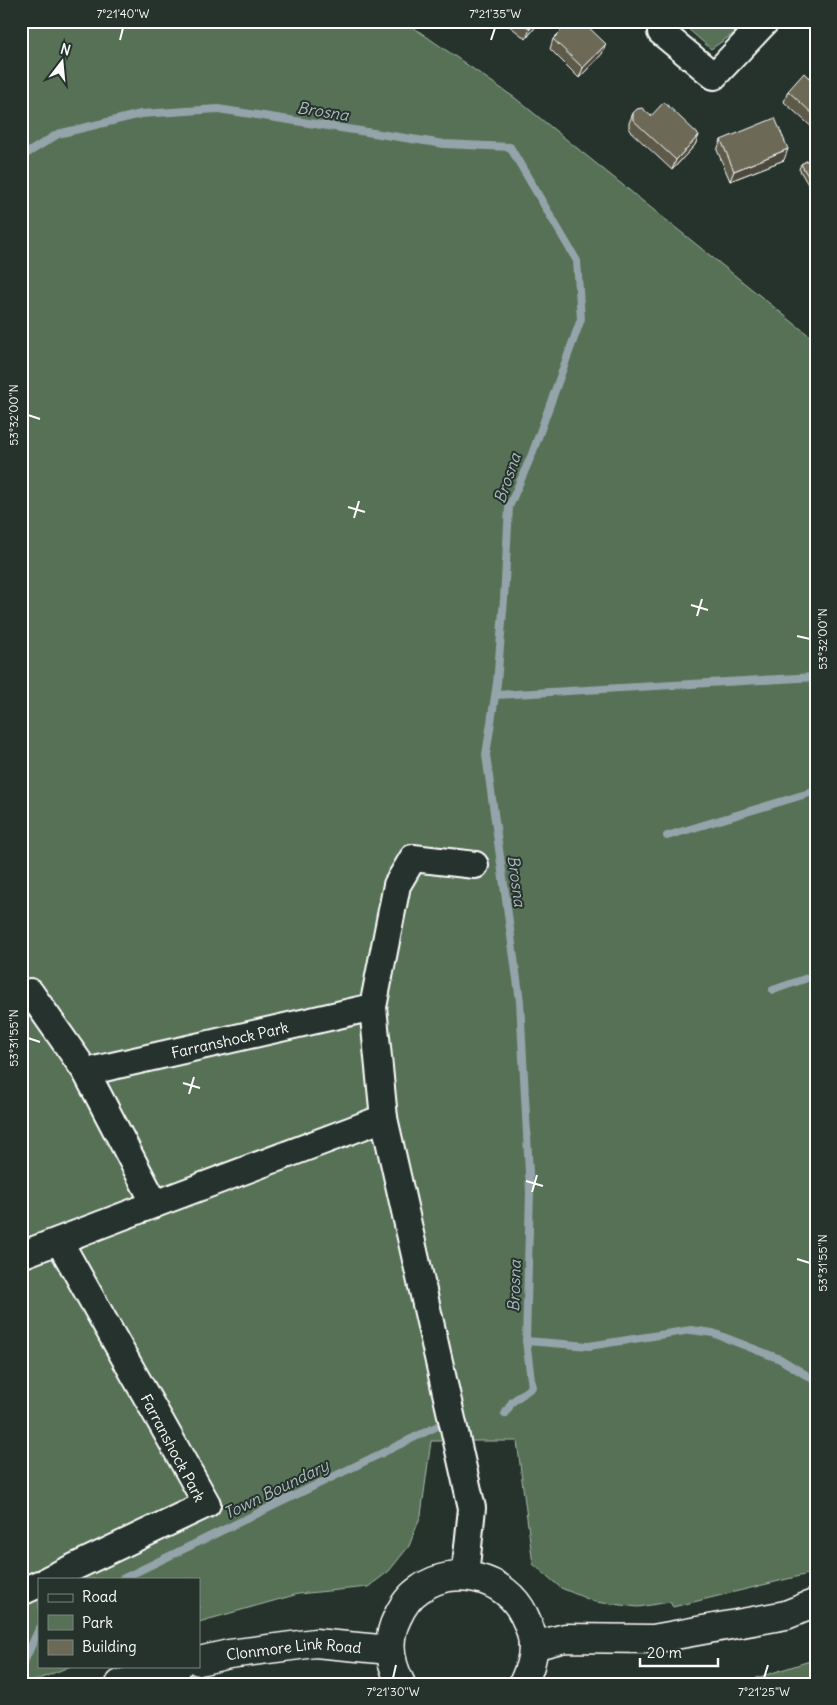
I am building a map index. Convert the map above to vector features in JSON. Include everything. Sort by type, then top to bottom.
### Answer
[{"type":"main road","points":[[401,1684],[394,1672],[390,1650],[393,1626],[403,1605],[420,1588],[441,1578],[465,1576],[486,1580],[505,1590],[520,1606],[530,1625],[533,1646],[530,1668],[523,1684]]},
{"type":"main road","points":[[533,1646],[565,1638],[653,1639],[786,1615],[816,1604]]},
{"type":"main road","name":"Clonmore Link Road","points":[[200,1661],[229,1654],[315,1643],[390,1650]]},
{"type":"main road","points":[[120,1684],[172,1668]]},
{"type":"street","points":[[661,32],[714,76],[766,21]]},
{"type":"street","points":[[465,1576],[472,1508],[384,1118],[373,1007],[397,885],[413,858],[475,864]]},
{"type":"street","points":[[30,992],[86,1072],[155,1204]]},
{"type":"street","name":"Farranshock Park","points":[[86,1072],[373,1007]]},
{"type":"street","points":[[21,1255],[384,1118]]},
{"type":"street","name":"Farranshock Park","points":[[51,1578],[207,1504],[59,1241]]},
{"type":"street","points":[[21,1592],[38,1584]]},
{"type":"green space","points":[[21,21],[404,21],[515,98],[816,341],[816,1572],[673,1607],[670,1602],[638,1607],[595,1602],[561,1588],[533,1564],[517,1441],[431,1441],[421,1515],[409,1546],[389,1571],[368,1587],[298,1594],[200,1622],[200,1578],[38,1578],[38,1668],[66,1668],[27,1684],[21,1684]]},
{"type":"green space","points":[[679,21],[745,21],[733,34],[711,49]]},
{"type":"green space","points":[[816,1659],[816,1684],[752,1684],[750,1680]]},
{"type":"building","points":[[520,21],[536,21],[530,29]]},
{"type":"building","points":[[571,21],[582,21],[606,44],[583,68],[553,39]]},
{"type":"building","points":[[816,71],[816,117],[788,91],[804,73],[809,78]]},
{"type":"building","points":[[664,102],[699,135],[676,160],[633,120],[633,113],[637,109],[642,108],[651,116]]},
{"type":"building","points":[[775,118],[788,149],[734,171],[721,140]]},
{"type":"building","points":[[816,156],[816,190],[801,164]]},
{"type":"waterway","name":"Brosna","points":[[21,157],[58,134],[141,114],[218,109],[444,144],[510,147],[577,261],[581,319],[532,454],[509,507],[497,683],[486,755],[520,1001],[530,1192],[526,1341],[532,1387],[512,1402],[505,1414]]},
{"type":"waterway","points":[[496,695],[816,677]]},
{"type":"waterway","points":[[813,681],[816,690]]},
{"type":"waterway","points":[[667,836],[816,791]]},
{"type":"waterway","points":[[773,990],[816,975]]},
{"type":"waterway","points":[[526,1341],[589,1346],[691,1330],[713,1333],[780,1359],[816,1381]]},
{"type":"waterway","name":"Town Boundary","points":[[124,1578],[442,1424]]},
{"type":"waterway","name":"Town Boundary","points":[[21,1668],[38,1631]]}]
